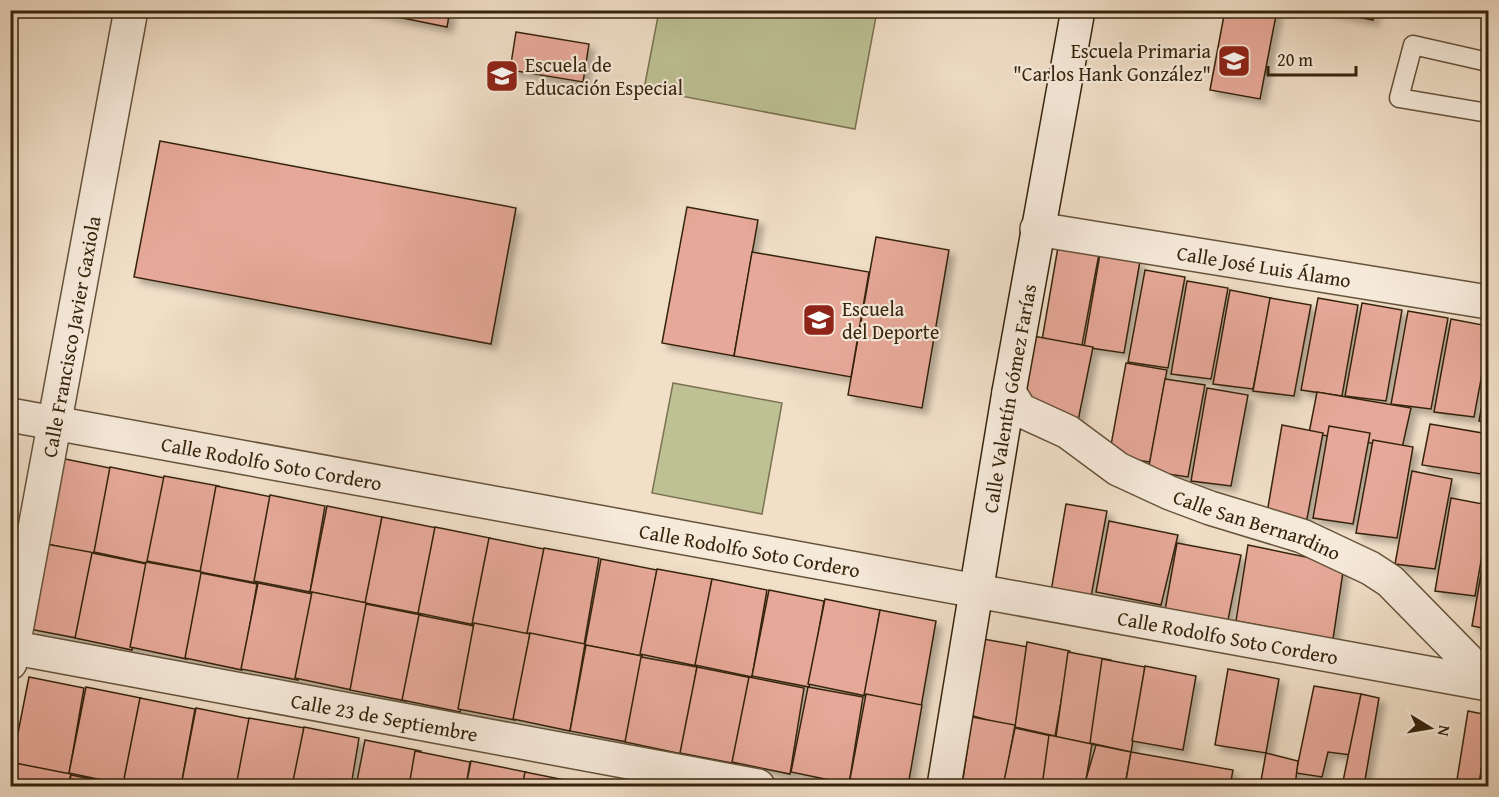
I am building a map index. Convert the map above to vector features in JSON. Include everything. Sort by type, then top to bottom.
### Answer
[{"type":"street","name":"Calle Francisco Javier Gaxiola","points":[[11,652],[131,10]]},
{"type":"street","name":"Calle Valentín Gómez Farías","points":[[944,786],[1009,392],[1078,10]]},
{"type":"street","name":"Calle José Luis Álamo","points":[[1037,230],[1488,302]]},
{"type":"street","name":"Calle San Bernardino","points":[[1009,392],[1020,410],[1068,432],[1118,469],[1170,493],[1210,508],[1302,536],[1370,568],[1390,581],[1488,682]]},
{"type":"street","name":"Calle Rodolfo Soto Cordero","points":[[10,415],[976,592],[1488,682]]},
{"type":"street","name":"Calle 23 de Septiembre","points":[[11,652],[758,786]]},
{"type":"lane","points":[[1488,62],[1413,45],[1399,98],[1488,113]]},
{"type":"green space","points":[[659,11],[877,11],[855,129],[644,89]]},
{"type":"green space","points":[[673,383],[782,403],[762,514],[652,493]]},
{"type":"building","points":[[363,10],[450,10],[447,27]]},
{"type":"building","points":[[1225,10],[1277,10],[1260,99],[1210,90]]},
{"type":"building","points":[[1323,10],[1375,10],[1373,20]]},
{"type":"building","points":[[516,32],[589,44],[583,82],[510,70]]},
{"type":"building","points":[[160,141],[516,208],[491,344],[134,277]]},
{"type":"building","points":[[687,207],[758,220],[734,356],[662,343]]},
{"type":"building","points":[[876,237],[949,250],[922,408],[848,395]]},
{"type":"building","points":[[1058,247],[1099,254],[1082,345],[1042,340]]},
{"type":"building","points":[[752,252],[869,272],[851,377],[734,356]]},
{"type":"building","points":[[1100,254],[1140,261],[1124,353],[1084,347]]},
{"type":"building","points":[[1145,270],[1185,277],[1168,368],[1128,362]]},
{"type":"building","points":[[1187,281],[1228,288],[1211,379],[1171,374]]},
{"type":"building","points":[[1230,290],[1271,298],[1253,389],[1213,384]]},
{"type":"building","points":[[1270,298],[1311,305],[1294,396],[1253,391]]},
{"type":"building","points":[[1318,298],[1358,305],[1342,396],[1301,390]]},
{"type":"building","points":[[1362,303],[1402,310],[1386,401],[1345,396]]},
{"type":"building","points":[[1408,311],[1448,318],[1431,409],[1391,404]]},
{"type":"building","points":[[1451,319],[1488,326],[1488,342],[1474,417],[1434,412]]},
{"type":"building","points":[[1033,336],[1093,347],[1078,421],[1020,410]]},
{"type":"building","points":[[1126,363],[1167,370],[1150,462],[1109,456]]},
{"type":"building","points":[[1488,371],[1488,422],[1479,421]]},
{"type":"building","points":[[1165,379],[1205,385],[1188,477],[1148,471]]},
{"type":"building","points":[[1207,388],[1248,395],[1231,486],[1191,481]]},
{"type":"building","points":[[1317,392],[1411,408],[1402,448],[1309,433]]},
{"type":"building","points":[[1430,424],[1488,434],[1488,475],[1422,465]]},
{"type":"building","points":[[1282,425],[1323,433],[1306,524],[1266,519]]},
{"type":"building","points":[[1329,426],[1370,433],[1353,524],[1313,518]]},
{"type":"building","points":[[1373,440],[1413,447],[1397,538],[1356,533]]},
{"type":"building","points":[[60,458],[115,469],[100,556],[43,543]]},
{"type":"building","points":[[110,467],[165,478],[150,564],[94,552]]},
{"type":"building","points":[[1412,471],[1452,479],[1435,569],[1395,564]]},
{"type":"building","points":[[164,476],[219,486],[204,572],[147,561]]},
{"type":"building","points":[[216,486],[272,497],[257,583],[200,572]]},
{"type":"building","points":[[270,495],[325,506],[310,592],[254,581]]},
{"type":"building","points":[[1451,498],[1488,505],[1488,521],[1475,596],[1435,591]]},
{"type":"building","points":[[1066,504],[1107,511],[1090,602],[1050,597]]},
{"type":"building","points":[[327,506],[382,517],[367,603],[310,592]]},
{"type":"building","points":[[382,517],[437,528],[422,614],[365,603]]},
{"type":"building","points":[[1109,521],[1178,535],[1161,605],[1096,592]]},
{"type":"building","points":[[435,527],[490,538],[475,625],[418,613]]},
{"type":"building","points":[[1488,534],[1488,629],[1472,626]]},
{"type":"building","points":[[489,538],[544,549],[529,635],[472,624]]},
{"type":"building","points":[[1177,543],[1241,555],[1228,620],[1165,610]]},
{"type":"building","points":[[46,544],[101,554],[87,640],[29,629]]},
{"type":"building","points":[[1248,545],[1344,565],[1333,639],[1236,621]]},
{"type":"building","points":[[544,548],[599,558],[584,645],[527,633]]},
{"type":"building","points":[[92,553],[147,564],[132,650],[75,638]]},
{"type":"building","points":[[601,559],[657,570],[642,656],[585,645]]},
{"type":"building","points":[[146,562],[202,572],[187,659],[130,647]]},
{"type":"building","points":[[657,569],[712,579],[697,666],[640,654]]},
{"type":"building","points":[[201,573],[257,584],[242,670],[185,658]]},
{"type":"building","points":[[712,579],[767,590],[752,677],[695,665]]},
{"type":"building","points":[[258,583],[313,594],[298,680],[241,669]]},
{"type":"building","points":[[769,590],[824,601],[809,687],[752,676]]},
{"type":"building","points":[[312,592],[367,603],[352,690],[295,678]]},
{"type":"building","points":[[825,599],[880,610],[866,696],[808,684]]},
{"type":"building","points":[[366,604],[421,615],[406,701],[350,690]]},
{"type":"building","points":[[880,610],[936,621],[921,707],[864,695]]},
{"type":"building","points":[[419,615],[474,626],[460,712],[402,700]]},
{"type":"building","points":[[474,623],[530,634],[515,720],[458,709]]},
{"type":"building","points":[[530,633],[585,644],[570,731],[513,719]]},
{"type":"building","points":[[983,639],[1028,647],[1015,728],[970,715]]},
{"type":"building","points":[[1027,642],[1070,651],[1055,736],[1015,727]]},
{"type":"building","points":[[586,645],[642,656],[627,742],[570,731]]},
{"type":"building","points":[[1068,652],[1111,660],[1096,745],[1056,737]]},
{"type":"building","points":[[641,657],[697,667],[682,754],[625,742]]},
{"type":"building","points":[[1102,659],[1145,667],[1131,752],[1090,743]]},
{"type":"building","points":[[1145,666],[1196,676],[1183,750],[1132,741]]},
{"type":"building","points":[[697,667],[752,678],[737,764],[680,753]]},
{"type":"building","points":[[1228,669],[1279,679],[1266,753],[1215,745]]},
{"type":"building","points":[[29,677],[84,688],[69,774],[12,763]]},
{"type":"building","points":[[749,677],[804,688],[790,774],[732,762]]},
{"type":"building","points":[[1314,686],[1361,694],[1351,755],[1328,752],[1322,777],[1296,773]]},
{"type":"building","points":[[86,687],[141,698],[126,785],[69,773]]},
{"type":"building","points":[[808,687],[863,697],[849,784],[791,772]]},
{"type":"building","points":[[866,694],[922,705],[908,786],[884,786],[850,779]]},
{"type":"building","points":[[1361,694],[1379,698],[1364,786],[1342,786]]},
{"type":"building","points":[[140,698],[195,709],[181,786],[123,784]]},
{"type":"building","points":[[196,708],[251,719],[239,786],[181,786]]},
{"type":"building","points":[[1468,711],[1488,715],[1479,786],[1456,786]]},
{"type":"building","points":[[972,717],[1015,725],[1004,786],[962,786]]},
{"type":"building","points":[[249,718],[305,728],[295,786],[236,786]]},
{"type":"building","points":[[304,727],[359,738],[351,786],[292,786]]},
{"type":"building","points":[[1015,728],[1056,737],[1046,786],[1003,786]]},
{"type":"building","points":[[1049,735],[1092,744],[1085,786],[1042,786]]},
{"type":"building","points":[[365,740],[421,751],[415,786],[356,786]]},
{"type":"building","points":[[1096,745],[1131,752],[1125,786],[1084,786]]},
{"type":"building","points":[[415,751],[470,762],[466,786],[409,786]]},
{"type":"building","points":[[1131,752],[1233,770],[1230,786],[1125,786]]},
{"type":"building","points":[[1266,753],[1298,761],[1295,786],[1260,786]]},
{"type":"building","points":[[1484,755],[1488,756],[1488,786],[1479,786]]},
{"type":"building","points":[[471,761],[526,772],[523,786],[466,786]]},
{"type":"building","points":[[15,763],[71,774],[68,786],[11,786]]},
{"type":"building","points":[[525,772],[580,783],[580,786],[522,786]]},
{"type":"building","points":[[71,775],[127,786],[69,786]]},
{"type":"place","name":"Escuela Primaria \"Carlos Hank González\"","points":[[1234,61]]},
{"type":"place","name":"Escuela de Educación Especial","points":[[502,76]]},
{"type":"place","name":"Escuela del Deporte","points":[[819,320]]}]
